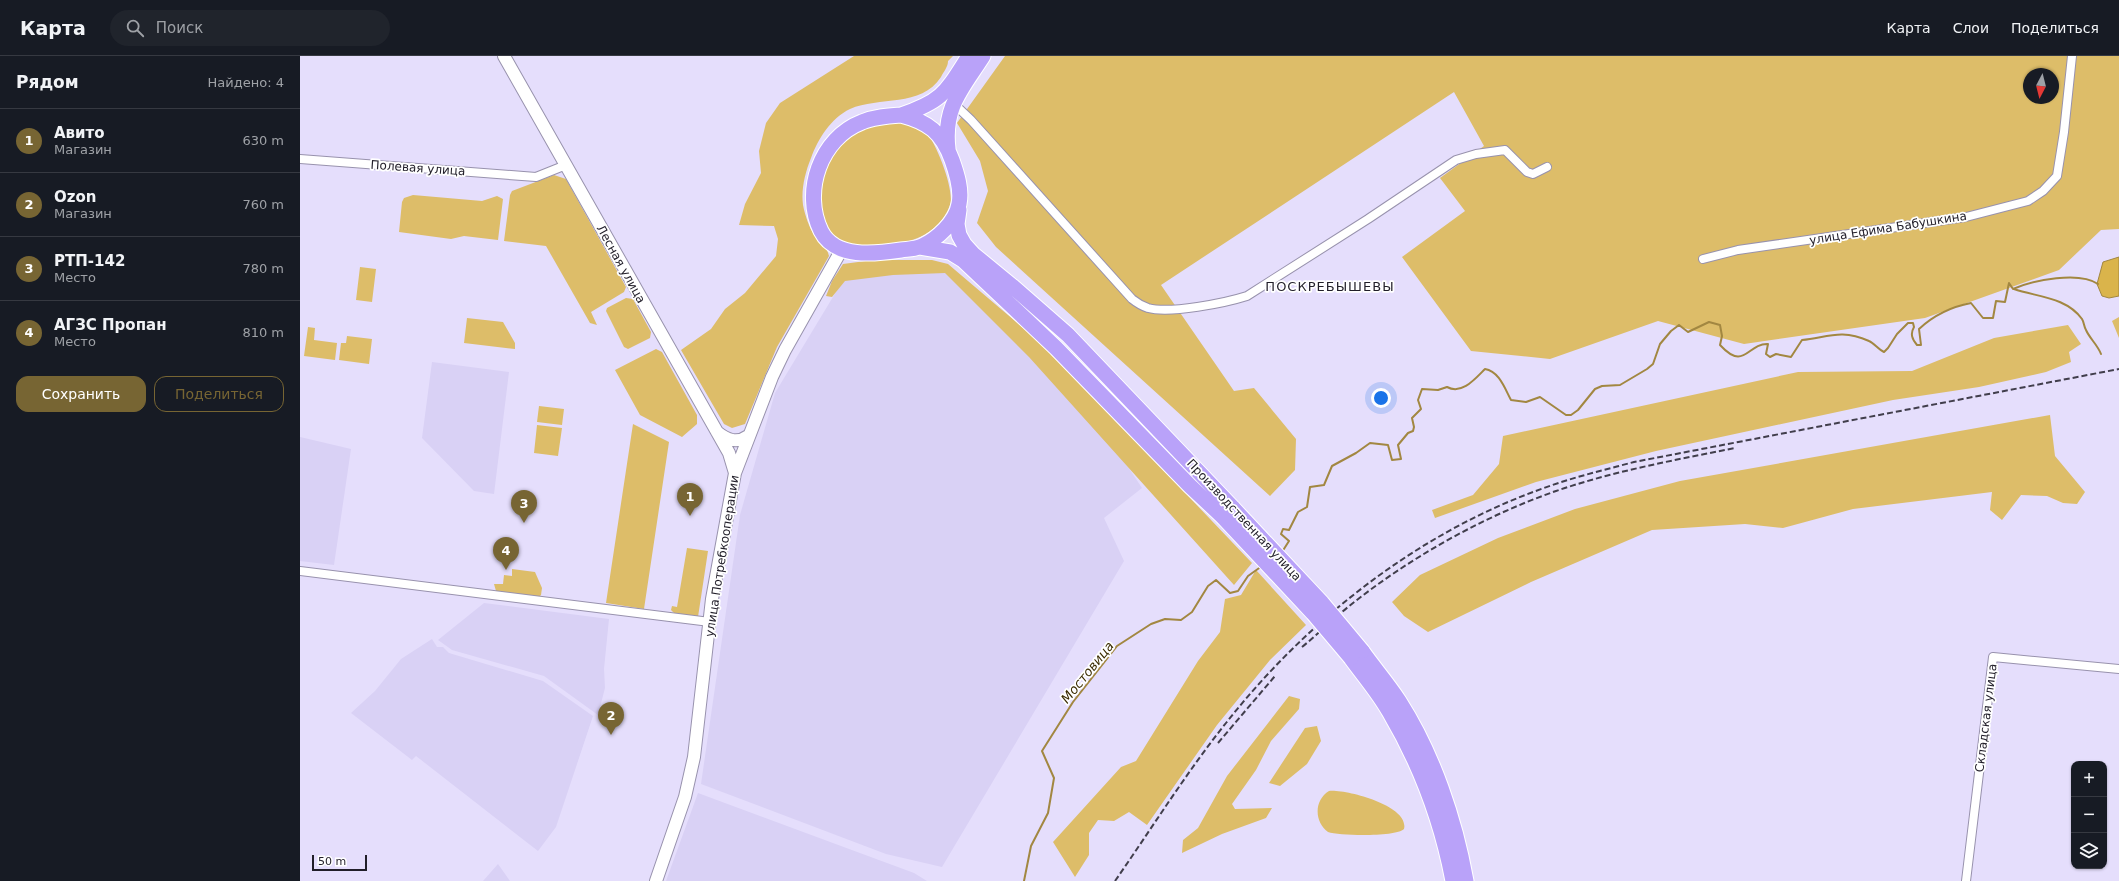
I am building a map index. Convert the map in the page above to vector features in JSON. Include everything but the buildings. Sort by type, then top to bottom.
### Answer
[{"type":"highway","points":[[959,207],[948,226],[933,240],[920,247],[867,253],[842,249],[832,244],[823,235],[816,221],[812,204],[816,175],[823,158],[833,142],[845,131],[866,120],[900,115],[924,107],[936,101],[949,88],[969,56]]},
{"type":"highway","points":[[948,150],[946,132],[948,117],[953,103],[983,56]]},
{"type":"highway","points":[[900,115],[918,120],[931,127],[941,138],[948,150]]},
{"type":"highway","name":"Производственная улица","points":[[948,150],[957,172],[960,190],[958,224],[959,235],[964,244],[973,254],[1068,335],[1228,512]]},
{"type":"highway","name":"Производственная улица","points":[[920,247],[950,252],[963,260],[1322,603],[1356,655],[1389,711],[1409,749],[1440,828],[1453,881]]},
{"type":"highway","name":"Производственная улица","points":[[1356,655],[1399,701],[1419,738],[1451,816],[1466,881]]},
{"type":"main road","name":"Лесная улица","points":[[504,56],[716,431],[728,453],[734,473]]},
{"type":"main road","name":"улица Потребкооперации","points":[[656,881],[678,820],[690,778],[700,712],[710,622],[734,473],[748,436],[785,350],[842,249]]},
{"type":"main road","points":[[716,431],[724,437],[734,441],[743,440],[748,436]]},
{"type":"street","name":"улица Ефима Бабушкина","points":[[1703,259],[1738,250],[1974,215],[2028,201],[2048,187],[2057,176],[2072,56]]},
{"type":"street","points":[[953,103],[971,120],[1132,299],[1142,306],[1158,310],[1232,301],[1247,296],[1368,219],[1456,160],[1476,154],[1505,150],[1527,172],[1533,174],[1548,167]]},
{"type":"street","name":"Полевая улица","points":[[300,159],[536,177],[566,165]]},
{"type":"street","points":[[300,571],[710,622]]},
{"type":"street","name":"Складская улица","points":[[1966,881],[1993,657],[2119,669]]},
{"type":"shaded area","points":[[854,56],[953,56],[948,61],[947,67],[933,87],[911,97],[861,105],[850,109],[831,123],[821,137],[807,169],[803,187],[803,205],[811,229],[829,256],[777,347],[745,424],[732,428],[724,424],[681,350],[711,329],[725,309],[745,293],[776,256],[778,239],[774,226],[739,225],[745,204],[761,173],[759,151],[766,123],[780,103]]},
{"type":"shaded area","points":[[1005,56],[2119,56],[2119,229],[2101,230],[2059,270],[1925,318],[1744,344],[1658,321],[1550,359],[1471,351],[1402,257],[1465,211],[1440,178],[1484,146],[1454,92],[1161,285],[1234,391],[1254,388],[1296,439],[1295,470],[1270,496],[996,247],[977,223],[988,191],[980,161],[957,123]]},
{"type":"shaded area","points":[[901,121],[921,128],[927,133],[936,147],[948,179],[951,198],[950,205],[944,217],[926,234],[916,239],[892,245],[853,246],[840,242],[827,229],[819,206],[821,181],[832,154],[841,142],[855,133],[870,127]]},
{"type":"shaded area","points":[[554,175],[566,179],[626,287],[624,292],[591,312],[597,325],[590,323],[546,246],[504,241],[510,195],[512,191]]},
{"type":"shaded area","points":[[413,195],[482,201],[497,196],[503,199],[498,240],[464,236],[451,239],[399,232],[402,202],[404,198]]},
{"type":"shaded area","points":[[2119,257],[2119,296],[2109,298],[2102,296],[2097,284],[2103,262]]},
{"type":"shaded area","points":[[873,260],[932,260],[948,264],[1049,350],[1252,563],[1234,585],[1029,357],[945,273],[893,275],[845,281],[832,297],[826,296],[832,281],[843,264]]},
{"type":"shaded area","points":[[360,267],[376,269],[372,302],[356,300]]},
{"type":"shaded area","points":[[945,268],[1087,405],[1142,488],[1104,518],[1124,561],[942,867],[886,854],[701,784],[740,515],[775,393],[848,272]]},
{"type":"shaded area","points":[[626,298],[633,299],[651,332],[650,338],[628,349],[624,347],[606,311],[607,308]]},
{"type":"shaded area","points":[[2119,317],[2119,338],[2112,321]]},
{"type":"shaded area","points":[[467,318],[503,322],[515,343],[515,349],[464,343]]},
{"type":"shaded area","points":[[2068,325],[2081,344],[2069,352],[2071,362],[2046,372],[1979,387],[1893,400],[1656,451],[1536,482],[1435,518],[1432,510],[1473,495],[1499,464],[1503,436],[1798,372],[1912,371],[1994,338]]},
{"type":"shaded area","points":[[308,327],[315,328],[314,340],[337,343],[335,360],[304,356]]},
{"type":"shaded area","points":[[347,336],[372,339],[369,364],[339,360],[341,343],[346,343]]},
{"type":"shaded area","points":[[656,349],[662,352],[697,415],[697,424],[682,437],[640,415],[615,370]]},
{"type":"shaded area","points":[[432,362],[509,372],[494,494],[474,491],[422,438]]},
{"type":"shaded area","points":[[539,406],[564,409],[562,425],[537,422]]},
{"type":"shaded area","points":[[2050,415],[2055,456],[2085,492],[2077,504],[2063,503],[2047,496],[2021,495],[2002,520],[1990,510],[1992,492],[1853,509],[1783,528],[1745,524],[1652,530],[1531,582],[1428,632],[1404,616],[1392,602],[1420,575],[1498,538],[1575,509],[1680,481]]},
{"type":"shaded area","points":[[633,424],[669,442],[644,609],[606,603]]},
{"type":"shaded area","points":[[537,425],[562,428],[558,456],[534,453]]},
{"type":"shaded area","points":[[300,437],[351,449],[334,565],[300,561]]},
{"type":"shaded area","points":[[687,548],[708,551],[698,617],[675,614],[671,610],[672,606],[677,607]]},
{"type":"shaded area","points":[[512,569],[535,572],[542,588],[541,595],[539,597],[496,591],[494,584],[503,584],[504,575],[512,576]]},
{"type":"shaded area","points":[[1256,570],[1306,625],[1270,660],[1217,725],[1147,825],[1129,812],[1114,821],[1098,820],[1089,833],[1089,855],[1075,877],[1053,842],[1121,767],[1136,761],[1198,661],[1220,632],[1225,599],[1241,595]]},
{"type":"shaded area","points":[[484,603],[609,619],[604,669],[605,688],[598,715],[544,676],[452,650],[438,640]]},
{"type":"shaded area","points":[[432,639],[437,647],[443,647],[449,653],[543,681],[593,716],[556,827],[538,851],[416,756],[412,760],[351,713],[375,691],[401,659]]},
{"type":"shaded area","points":[[1289,696],[1300,699],[1299,709],[1271,741],[1256,770],[1232,804],[1235,809],[1272,808],[1266,818],[1222,834],[1182,853],[1183,840],[1198,828],[1227,776]]},
{"type":"shaded area","points":[[1317,726],[1321,741],[1307,764],[1280,786],[1269,783],[1305,728]]},
{"type":"shaded area","points":[[1329,791],[1362,796],[1387,806],[1397,813],[1403,821],[1404,829],[1399,832],[1380,835],[1328,832],[1320,823],[1318,817],[1318,805],[1324,795]]},
{"type":"shaded area","points":[[698,793],[914,873],[927,881],[666,881]]},
{"type":"shaded area","points":[[498,864],[510,881],[483,881]]},
{"type":"waterway","name":"Мостовица","points":[[1282,552],[1289,541],[1281,534],[1283,529],[1289,530],[1298,512],[1307,507],[1310,487],[1324,485],[1332,466],[1356,453],[1370,443],[1388,445],[1392,460],[1401,459],[1398,445],[1408,433],[1413,431],[1414,427],[1412,418],[1421,409],[1418,400],[1422,389],[1438,390],[1447,387],[1458,389],[1468,385],[1485,369],[1490,370],[1498,377],[1511,400],[1526,402],[1540,397],[1566,415],[1571,415],[1578,410],[1595,389],[1602,386],[1620,385],[1647,369],[1653,364],[1660,344],[1671,331],[1679,325],[1688,332],[1709,322],[1720,325],[1722,336],[1720,345],[1728,353],[1735,356],[1741,356],[1761,345],[1768,344],[1766,354],[1770,357],[1776,354],[1791,357],[1802,340],[1835,335],[1851,335],[1859,337],[1873,343],[1884,352],[1897,334],[1908,323],[1913,323],[1913,339],[1917,345],[1921,345],[1919,329],[1943,312],[1956,307],[1971,303],[1983,318],[1993,318],[1996,301],[2005,302],[2009,283],[2013,289],[2044,280],[2068,277],[2090,280],[2098,284]]},
{"type":"waterway","points":[[2014,289],[2051,299],[2068,306],[2082,319],[2085,329],[2098,347],[2101,354]]},
{"type":"waterway","name":"Мостовица","points":[[1024,881],[1031,846],[1048,813],[1054,778],[1042,751],[1073,702],[1117,646],[1151,624],[1165,619],[1181,620],[1192,612],[1208,586],[1216,580],[1230,593],[1238,591],[1248,576],[1262,566]]},
{"type":"railway","points":[[1115,881],[1211,742],[1258,685],[1293,649],[1330,615],[1369,583],[1410,554],[1453,529],[1498,506],[1544,488],[1634,462],[2119,369]]},
{"type":"railway","points":[[1302,647],[1348,607],[1396,572],[1447,540],[1501,513],[1528,501],[1578,484],[1645,466],[1735,448]]},
{"type":"railway","points":[[1218,743],[1275,676]]},
{"type":"place","name":"Авито","points":[[690,516]]},
{"type":"place","name":"РТП-142","points":[[524,523]]},
{"type":"place","name":"АГЗС Пропан","points":[[506,570]]},
{"type":"place","name":"Ozon","points":[[611,735]]},
{"type":"district","name":"ПОСКРЕБЫШЕВЫ","points":[[1330,286]]}]
